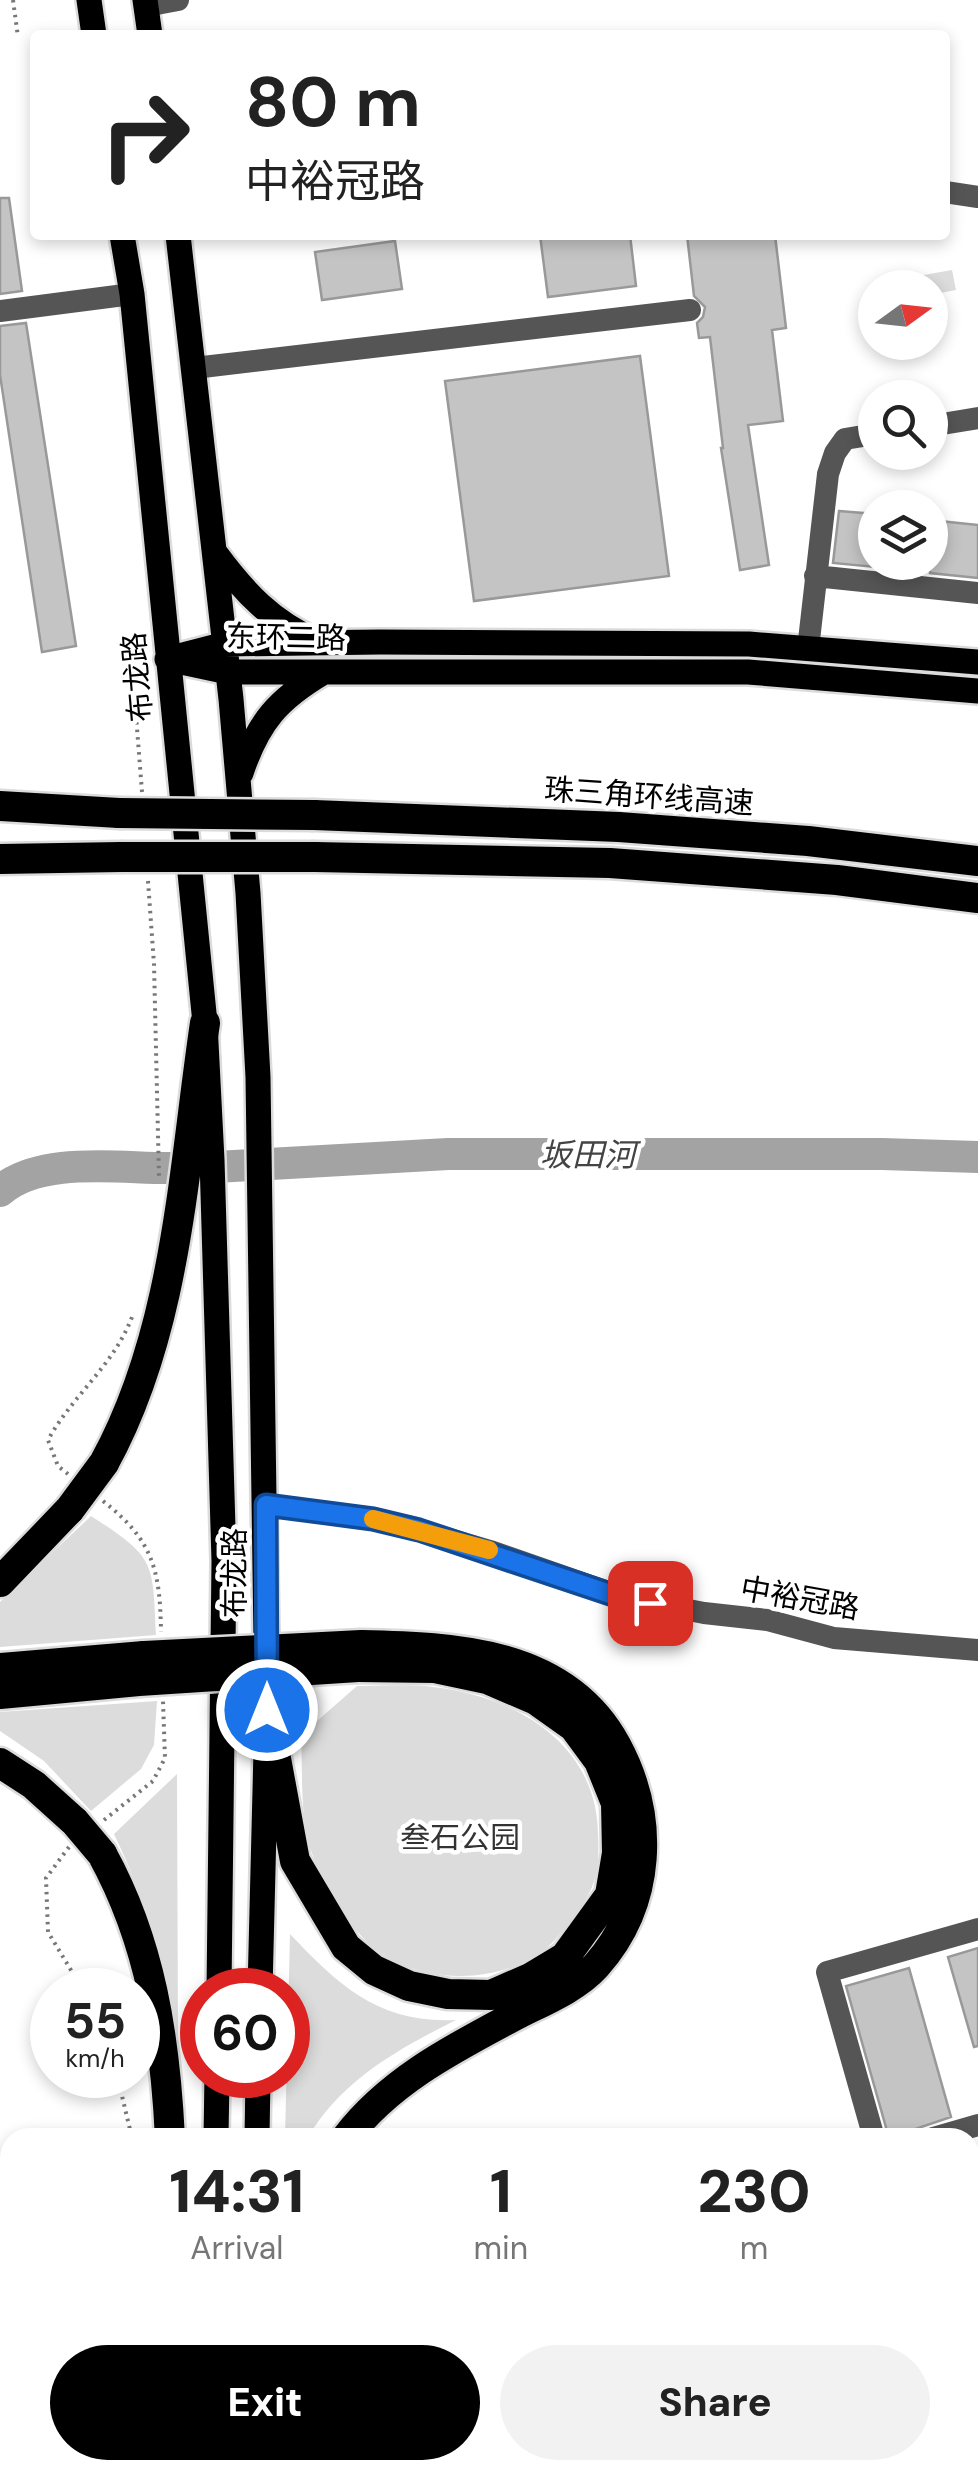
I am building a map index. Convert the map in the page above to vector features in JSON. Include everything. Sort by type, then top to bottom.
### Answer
[{"type":"highway","points":[[0,806],[130,802]]},
{"type":"highway","points":[[0,818],[130,802]]},
{"type":"highway","name":"珠三角环线高速","points":[[130,802],[314,816],[618,827],[808,841],[978,861]]},
{"type":"highway","points":[[0,859],[134,863],[315,857],[610,863],[836,880],[978,898]]},
{"type":"highway","points":[[0,872],[51,858]]},
{"type":"highway","points":[[0,1582],[70,1509],[104,1463],[128,1420],[146,1372],[172,1252],[205,1023]]},
{"type":"highway","points":[[0,1668],[152,1666],[359,1656],[426,1646],[490,1654],[538,1672],[582,1700],[616,1744],[644,1826],[640,1880],[619,1930],[595,1967],[562,1992],[435,2060],[393,2089],[356,2128]]},
{"type":"highway","points":[[267,1710],[295,1861],[346,1947],[374,1970],[409,1986],[448,1994],[492,1995],[530,1978],[565,1956],[610,1895],[617,1852],[616,1803],[599,1761],[574,1728],[536,1700],[487,1679],[359,1656]]},
{"type":"highway","points":[[0,1694],[152,1666]]},
{"type":"highway","points":[[0,1763],[34,1785],[86,1837],[124,1892],[157,2001],[169,2128]]},
{"type":"main road","points":[[89,0],[93,30]]},
{"type":"main road","points":[[145,3],[149,30]]},
{"type":"main road","name":"布龙路","points":[[123,240],[132,294],[205,1023],[224,1561],[219,1968]]},
{"type":"main road","points":[[179,240],[216,553],[238,783]]},
{"type":"main road","points":[[216,553],[248,596],[269,615],[320,643]]},
{"type":"main road","name":"东环二路","points":[[167,658],[224,644],[749,644],[978,662]]},
{"type":"main road","name":"东环二路","points":[[167,658],[228,672],[748,672],[978,691]]},
{"type":"main road","points":[[238,783],[259,730],[275,707],[326,671]]},
{"type":"main road","name":"布龙路","points":[[238,783],[248,893],[261,1215],[267,1710],[261,1968]]},
{"type":"main road","points":[[216,2128],[217,2098]]},
{"type":"main road","points":[[257,2128],[258,2098]]},
{"type":"street","points":[[145,3],[178,0]]},
{"type":"street","points":[[950,193],[978,197]]},
{"type":"street","points":[[0,311],[132,294]]},
{"type":"street","points":[[194,368],[690,310]]},
{"type":"street","points":[[948,423],[978,418]]},
{"type":"street","points":[[808,649],[825,486],[836,452],[846,438],[858,436]]},
{"type":"street","points":[[815,576],[978,593]]},
{"type":"street","name":"中裕冠路","points":[[266,1505],[373,1519],[419,1530],[622,1598],[767,1620],[834,1638],[978,1650]]},
{"type":"street","points":[[871,2128],[827,1972],[978,1929]]},
{"type":"path","points":[[13,0],[18,38]]},
{"type":"path","points":[[130,802],[133,678],[167,658]]},
{"type":"path","points":[[134,863],[154,964],[159,1137]]},
{"type":"path","points":[[73,1478],[58,1466],[48,1440],[59,1420],[94,1382],[134,1313]]},
{"type":"path","points":[[70,1968],[48,1932],[46,1878],[86,1837],[154,1782],[165,1758],[152,1666],[155,1564],[138,1536],[103,1501]]},
{"type":"path","points":[[122,2098],[130,2128]]},
{"type":"green space","points":[[952,270],[956,290],[948,292],[948,271]]},
{"type":"green space","points":[[91,1516],[128,1541],[146,1563],[154,1591],[156,1635],[0,1647],[0,1602]]},
{"type":"green space","name":"叁石公园","points":[[357,1686],[433,1687],[494,1701],[546,1730],[567,1750],[583,1774],[594,1802],[598,1834],[594,1881],[563,1931],[535,1956],[493,1973],[470,1976],[424,1972],[382,1954],[360,1935],[341,1910],[318,1869],[309,1842],[301,1735]]},
{"type":"green space","points":[[157,1701],[154,1745],[141,1769],[91,1811],[44,1761],[0,1731],[0,1712]]},
{"type":"green space","points":[[177,1774],[178,2038],[153,1934],[114,1834]]},
{"type":"green space","points":[[290,1934],[326,1970],[363,1998],[405,2016],[456,2020],[373,2068],[337,2099],[314,2128],[285,2128],[286,2098],[310,2098],[310,1968],[289,1968]]},
{"type":"building","points":[[0,198],[9,198],[22,291],[0,294]]},
{"type":"building","points":[[541,240],[631,240],[636,286],[548,297]]},
{"type":"building","points":[[688,240],[776,240],[786,328],[772,330],[783,421],[748,425],[769,565],[740,570],[721,448],[710,337],[699,338],[697,323],[705,307],[694,296]]},
{"type":"building","points":[[395,241],[402,289],[322,300],[315,252]]},
{"type":"building","points":[[26,323],[76,646],[42,652],[0,375],[0,326]]},
{"type":"building","points":[[640,356],[669,576],[474,601],[445,381]]},
{"type":"building","points":[[839,511],[858,513],[858,565],[833,563]]},
{"type":"building","points":[[948,522],[978,525],[978,578],[948,575]]},
{"type":"building","points":[[978,1948],[978,2046],[974,2047],[948,1957]]},
{"type":"building","points":[[909,1968],[951,2117],[919,2128],[886,2128],[846,1986]]},
{"type":"waterway","name":"坂田河","points":[[198,1168],[448,1154],[978,1157]]},
{"type":"waterway","name":"坂田河","points":[[0,1191],[37,1172],[59,1168],[174,1168]]},
{"type":"slow traffic","points":[[373,1519],[489,1550]]},
{"type":"route","points":[[267,1710],[266,1505],[373,1519],[419,1530],[622,1598],[650,1603]]}]
